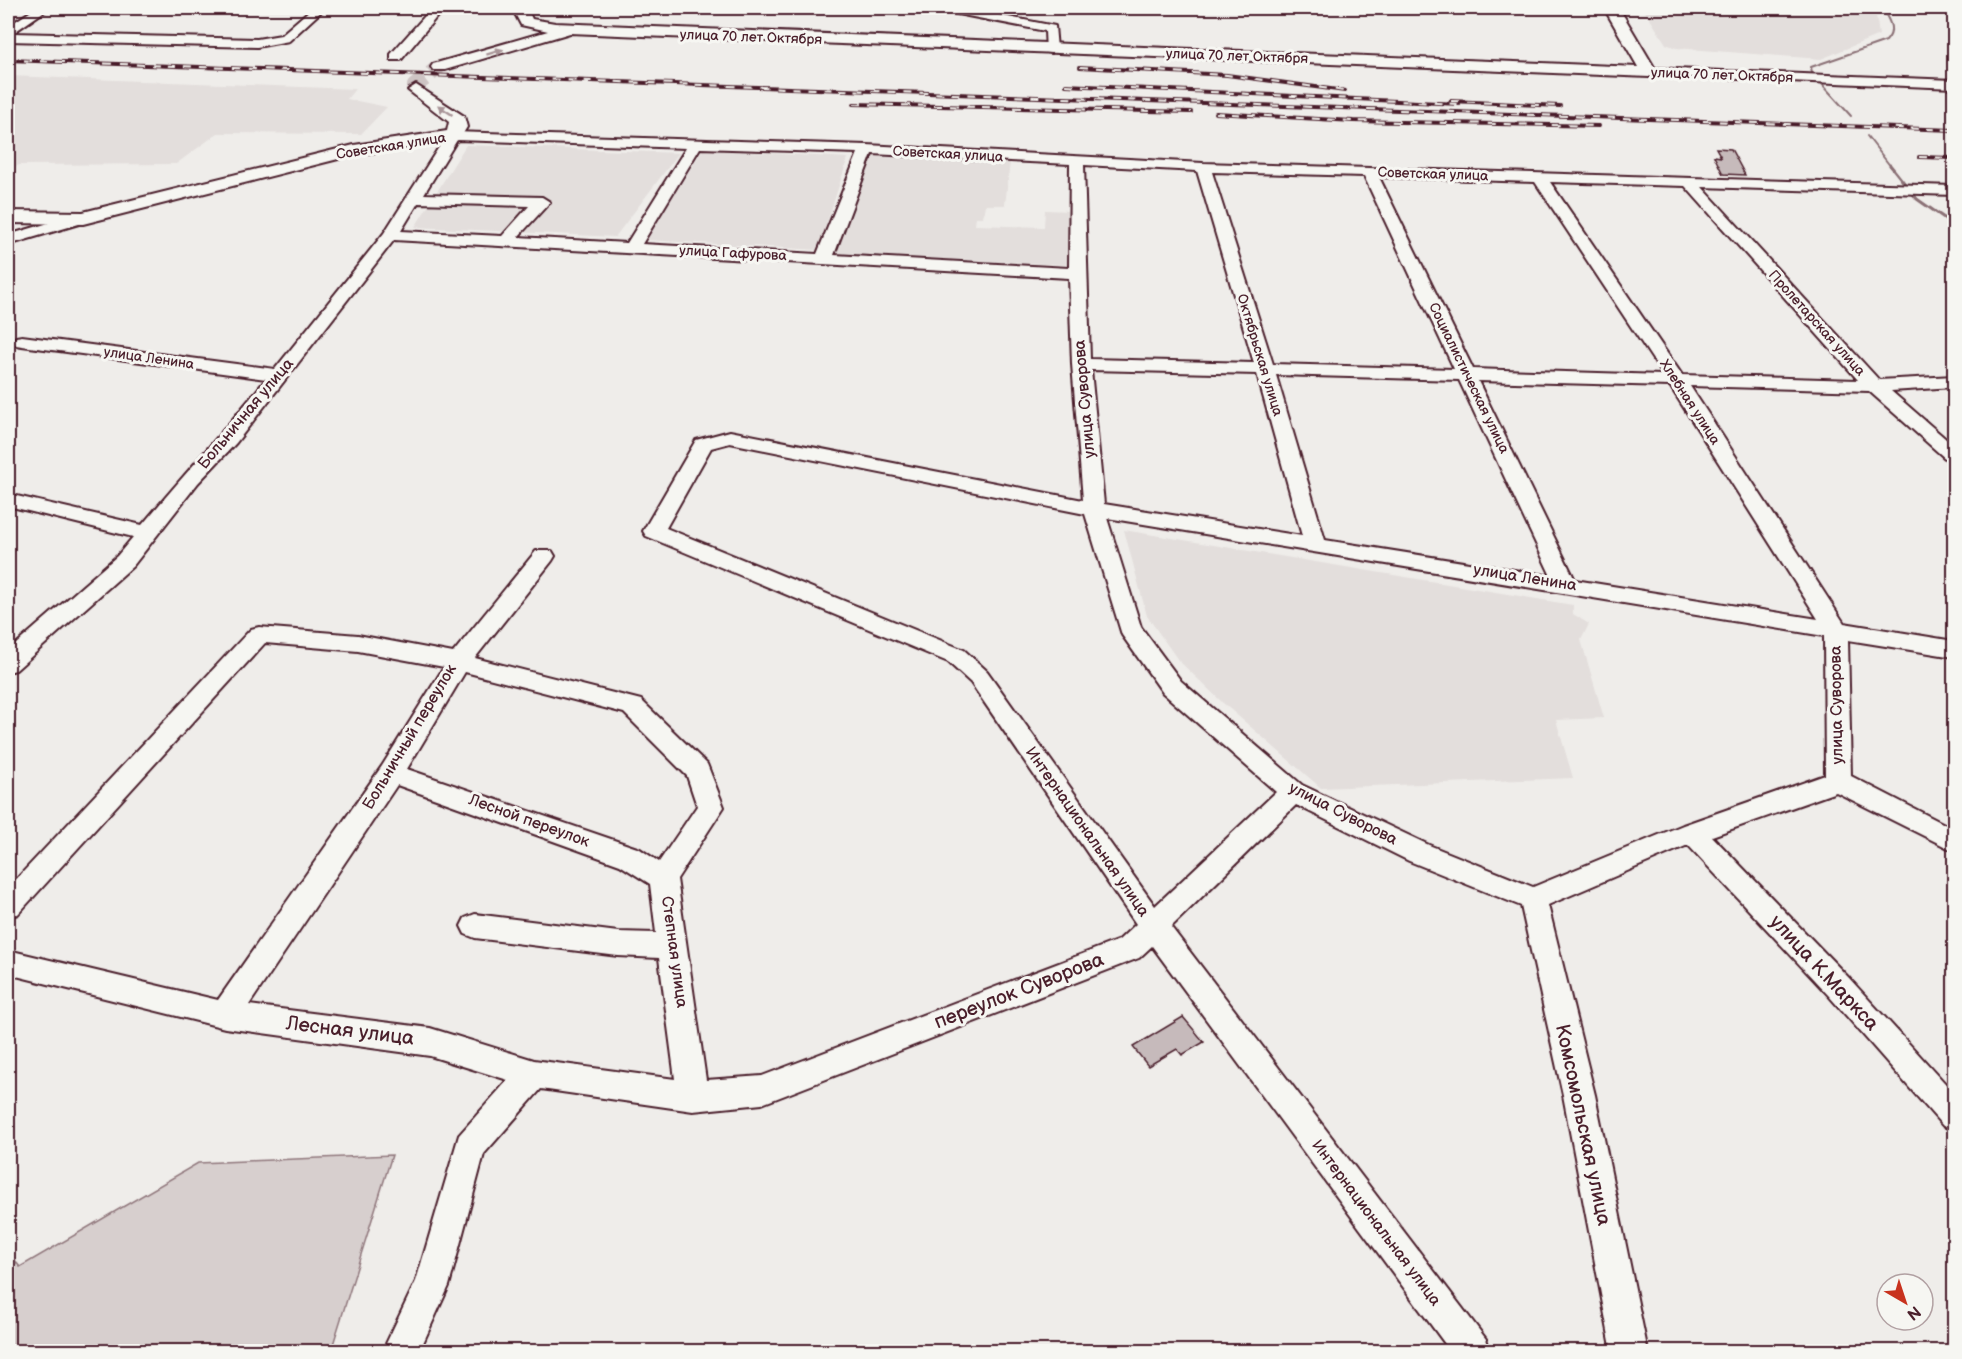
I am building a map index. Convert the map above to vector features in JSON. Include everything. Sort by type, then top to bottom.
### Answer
[{"type":"main road","points":[[1612,8],[1649,72]]},
{"type":"main road","name":"улица 70 лет Октября","points":[[521,12],[526,22],[536,26],[578,29],[1649,72]]},
{"type":"main road","points":[[438,67],[549,35],[578,29]]},
{"type":"main road","points":[[416,90],[458,120],[458,127],[453,136]]},
{"type":"main road","name":"Советская улица","points":[[83,218],[354,150],[424,138],[453,136]]},
{"type":"main road","points":[[8,217],[83,218]]},
{"type":"street","points":[[8,31],[44,8]]},
{"type":"street","points":[[8,37],[257,43],[285,38],[319,8]]},
{"type":"street","points":[[396,57],[438,8]]},
{"type":"street","points":[[946,8],[1051,29],[1051,49]]},
{"type":"street","name":"улица 70 лет Октября","points":[[1649,72],[1954,84]]},
{"type":"street","name":"Советская улица","points":[[453,136],[867,149],[1203,167],[1954,190]]},
{"type":"street","name":"Больничная улица","points":[[8,664],[125,561],[146,533],[229,439],[277,375],[390,235],[416,198],[453,136]]},
{"type":"street","points":[[632,248],[695,144]]},
{"type":"street","points":[[824,258],[867,149]]},
{"type":"street","name":"улица Суворова","points":[[1077,161],[1077,273],[1081,364],[1094,509],[1130,629],[1172,687],[1293,792],[1419,853],[1533,899],[1692,832],[1838,781],[1836,629]]},
{"type":"street","name":"Октябрьская улица","points":[[1203,167],[1315,543]]},
{"type":"street","name":"Социалистическая улица","points":[[1369,172],[1468,374],[1566,585]]},
{"type":"street","name":"Хлебная улица","points":[[1540,178],[1676,380],[1836,629]]},
{"type":"street","name":"Пролетарская улица","points":[[1689,182],[1874,386],[1954,456]]},
{"type":"street","points":[[416,198],[542,202],[512,233],[507,242]]},
{"type":"street","name":"Советская улица","points":[[8,240],[83,218]]},
{"type":"street","name":"улица Гафурова","points":[[390,235],[1077,273]]},
{"type":"street","name":"улица Ленина","points":[[22,341],[277,375]]},
{"type":"street","points":[[1081,364],[1874,386],[1954,381]]},
{"type":"street","name":"улица Ленина","points":[[704,444],[730,437],[1094,509],[1315,543],[1954,649]]},
{"type":"street","name":"Интернациональная улица","points":[[704,444],[654,531],[956,656],[979,677],[1154,927],[1473,1352]]},
{"type":"street","points":[[8,500],[146,533]]},
{"type":"street","points":[[459,662],[544,556]]},
{"type":"street","name":"Больничный переулок","points":[[8,906],[259,635],[357,643],[459,662],[391,773],[225,1015]]},
{"type":"street","name":"Степная улица","points":[[459,662],[632,706],[698,771],[711,807],[663,878],[693,1096]]},
{"type":"street","name":"Лесной переулок","points":[[391,773],[630,858],[663,878]]},
{"type":"street","points":[[1838,781],[1954,842]]},
{"type":"street","name":"переулок Суворова","points":[[693,1096],[762,1090],[1129,948],[1154,927],[1293,792]]},
{"type":"street","name":"улица К.Маркса","points":[[1692,832],[1839,987],[1954,1115]]},
{"type":"street","name":"Комсомольская улица","points":[[1533,899],[1579,1095],[1630,1352]]},
{"type":"street","points":[[475,926],[618,944],[674,946]]},
{"type":"street","name":"Лесная улица","points":[[8,962],[225,1015],[430,1042],[534,1074],[693,1096]]},
{"type":"street","points":[[400,1352],[432,1286],[470,1146],[534,1074]]},
{"type":"shaded area","points":[[1643,8],[1875,8],[1879,35],[1821,59],[1676,48],[1666,44]]},
{"type":"shaded area","points":[[8,76],[355,89],[347,99],[387,107],[361,134],[218,133],[176,164],[19,165],[8,172]]},
{"type":"shaded area","points":[[466,145],[679,153],[615,237],[415,227]]},
{"type":"shaded area","points":[[703,149],[848,158],[818,250],[646,240]]},
{"type":"shaded area","points":[[867,156],[1010,162],[1005,205],[985,205],[983,217],[976,217],[975,225],[1044,227],[1045,210],[1071,211],[1069,265],[832,255]]},
{"type":"shaded area","points":[[1124,530],[1573,605],[1573,614],[1589,624],[1581,640],[1604,718],[1556,720],[1573,778],[1321,788],[1223,703],[1178,660],[1147,616]]},
{"type":"shaded area","points":[[392,1155],[331,1351],[8,1351],[8,1252],[20,1267],[198,1163]]},
{"type":"building","points":[[1716,148],[1731,149],[1745,175],[1723,174],[1714,156],[1721,157]]},
{"type":"building","points":[[1183,1017],[1204,1042],[1182,1055],[1177,1049],[1148,1066],[1133,1047]]},
{"type":"waterway","points":[[1851,116],[1812,73],[1811,67],[1886,41],[1891,29],[1882,8]]},
{"type":"waterway","points":[[1867,136],[1891,167]]},
{"type":"waterway","points":[[1890,165],[1917,199],[1954,225]]},
{"type":"tunnel","points":[[416,90],[415,86],[439,67]]},
{"type":"railway","points":[[8,60],[1954,130]]},
{"type":"railway","points":[[1080,67],[1227,75],[1345,91]]},
{"type":"railway","points":[[1066,85],[1459,104]]},
{"type":"railway","points":[[1451,101],[1560,106]]},
{"type":"railway","points":[[854,104],[1191,112]]},
{"type":"railway","points":[[1216,113],[1353,121],[1599,126]]},
{"type":"railway","points":[[1919,157],[1954,158]]}]
